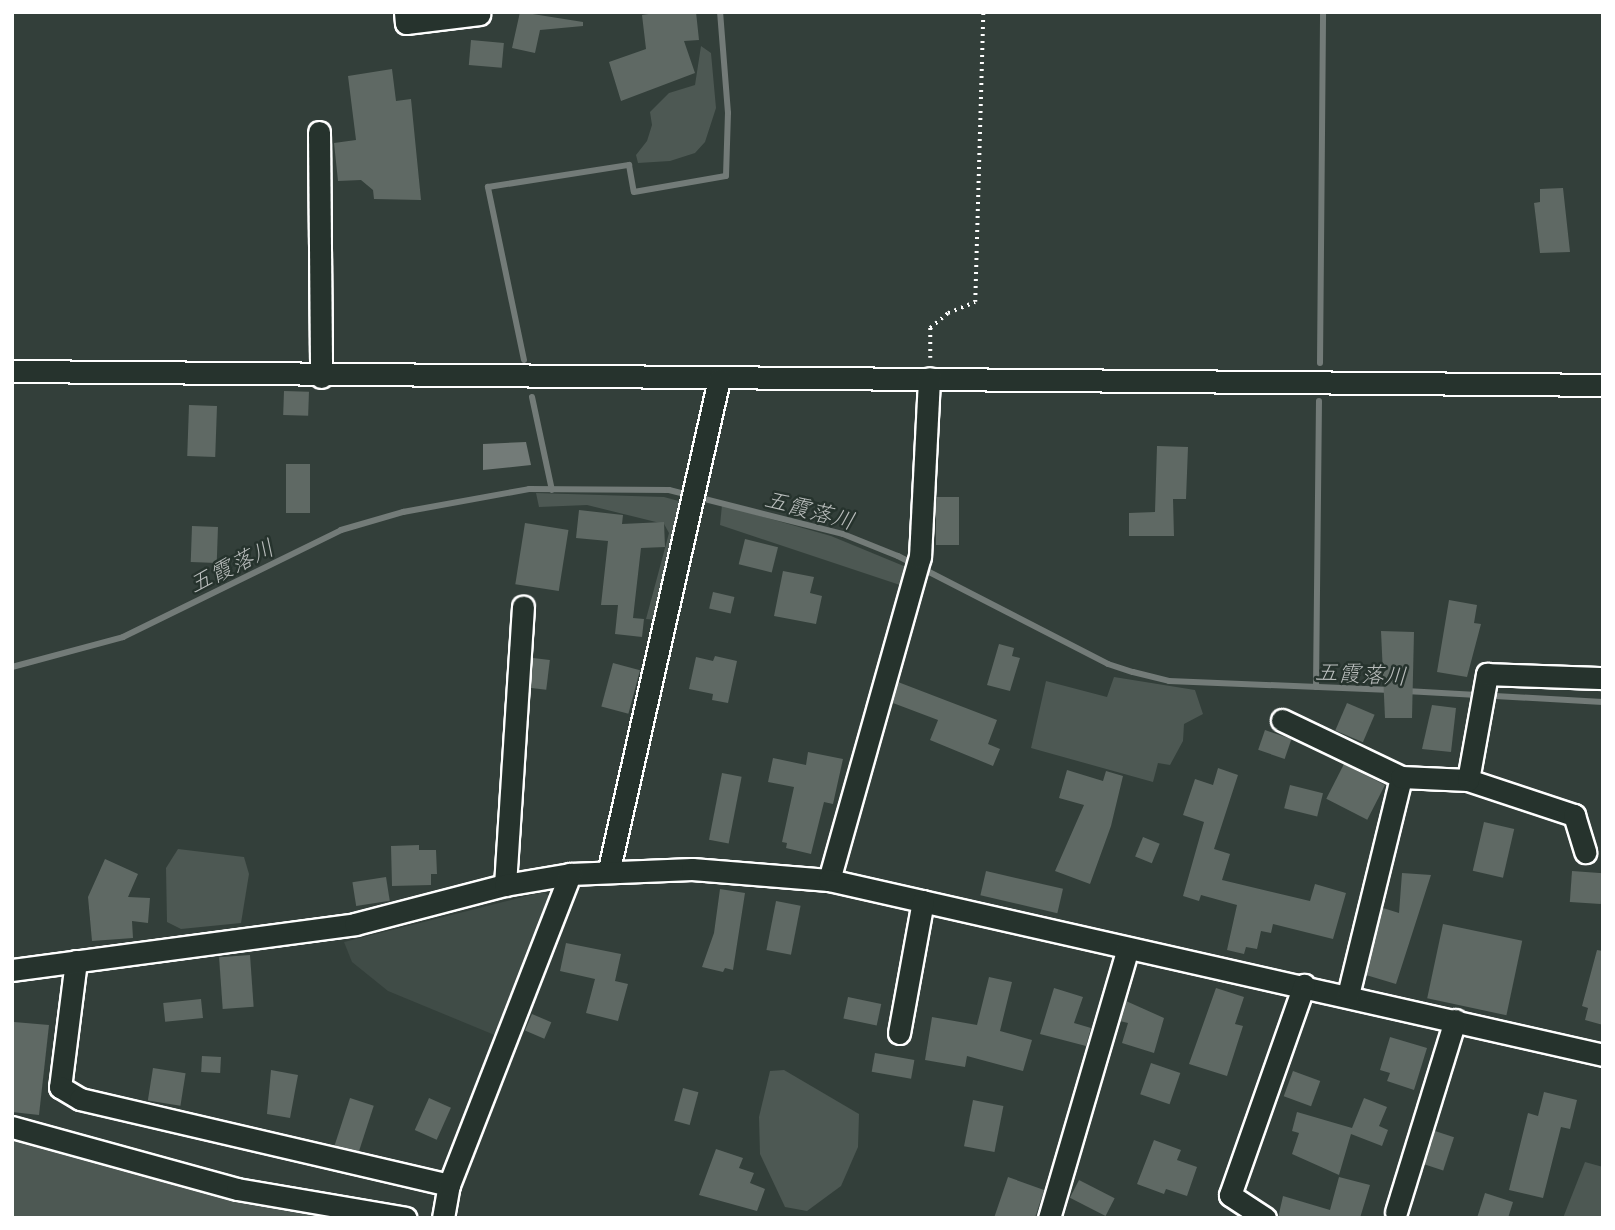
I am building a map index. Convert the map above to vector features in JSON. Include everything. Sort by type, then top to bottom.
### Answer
[{"type":"street","points":[[405,12],[406,23],[479,14]]},
{"type":"street","points":[[318,132],[321,377]]},
{"type":"street","points":[[12,372],[321,377],[929,378],[1603,385]]},
{"type":"street","points":[[830,880],[919,565],[929,378]]},
{"type":"street","points":[[610,869],[693,509],[719,379]]},
{"type":"street","points":[[505,885],[523,607]]},
{"type":"street","points":[[1468,780],[1487,674],[1603,678]]},
{"type":"street","points":[[1282,720],[1401,777],[1468,780],[1574,815],[1585,852]]},
{"type":"street","points":[[1348,995],[1401,777]]},
{"type":"street","points":[[12,970],[188,950],[355,924],[505,885],[570,874],[610,869],[692,869],[830,880],[1304,985],[1603,1055]]},
{"type":"street","points":[[443,1218],[449,1185],[570,874]]},
{"type":"street","points":[[899,1032],[923,901]]},
{"type":"street","points":[[1049,1218],[1128,948]]},
{"type":"street","points":[[76,961],[61,1087],[80,1099],[449,1185]]},
{"type":"street","points":[[1265,1218],[1230,1195],[1304,985]]},
{"type":"street","points":[[1396,1212],[1454,1020]]},
{"type":"street","points":[[12,1127],[237,1189],[406,1218]]},
{"type":"path","points":[[929,378],[930,328],[947,313],[975,302],[983,12]]},
{"type":"shaded area","points":[[701,46],[711,53],[716,108],[705,142],[695,153],[670,161],[638,163],[636,155],[647,141],[652,125],[650,112],[669,93],[695,85]]},
{"type":"shaded area","points":[[526,442],[531,465],[483,470],[483,444]]},
{"type":"shaded area","points":[[536,493],[664,497],[686,503],[659,620],[646,619],[669,533],[664,524],[587,505],[539,507]]},
{"type":"shaded area","points":[[722,505],[831,536],[911,569],[906,587],[720,525]]},
{"type":"shaded area","points":[[1114,677],[1195,690],[1203,714],[1184,724],[1183,741],[1170,765],[1158,763],[1153,782],[1031,748],[1046,681],[1107,697]]},
{"type":"shaded area","points":[[178,849],[244,857],[249,874],[241,923],[181,929],[167,922],[166,868]]},
{"type":"shaded area","points":[[543,892],[553,898],[497,1036],[388,991],[352,962],[344,942]]},
{"type":"shaded area","points":[[784,1070],[859,1114],[858,1147],[841,1186],[807,1211],[785,1207],[760,1154],[759,1117],[770,1071]]},
{"type":"shaded area","points":[[12,1136],[235,1201],[339,1218],[12,1218]]},
{"type":"shaded area","points":[[1585,1162],[1603,1167],[1603,1218],[1563,1218]]},
{"type":"building","points":[[520,12],[583,22],[583,26],[540,30],[535,53],[512,48]]},
{"type":"building","points":[[696,12],[699,40],[684,41],[695,73],[621,101],[609,62],[646,49],[642,15]]},
{"type":"building","points":[[471,40],[504,43],[502,68],[469,65]]},
{"type":"building","points":[[392,69],[396,101],[411,99],[421,200],[374,199],[373,190],[361,180],[338,181],[334,143],[356,140],[348,76]]},
{"type":"building","points":[[1563,188],[1570,252],[1540,253],[1534,203],[1540,202],[1540,189]]},
{"type":"building","points":[[284,391],[309,392],[308,416],[283,415]]},
{"type":"building","points":[[189,405],[217,406],[215,457],[187,456]]},
{"type":"building","points":[[1157,446],[1188,447],[1186,499],[1173,499],[1174,536],[1129,536],[1129,513],[1155,512]]},
{"type":"building","points":[[286,464],[310,464],[310,513],[286,513]]},
{"type":"building","points":[[936,497],[959,497],[959,545],[936,545]]},
{"type":"building","points":[[579,510],[623,515],[622,524],[664,522],[665,547],[641,548],[633,618],[644,619],[642,637],[615,634],[618,605],[601,605],[608,541],[576,538]]},
{"type":"building","points":[[525,523],[568,530],[559,591],[515,584]]},
{"type":"building","points":[[192,526],[218,527],[217,563],[191,562]]},
{"type":"building","points":[[745,539],[778,547],[772,572],[739,564]]},
{"type":"building","points":[[783,571],[814,577],[810,593],[822,596],[816,624],[774,616]]},
{"type":"building","points":[[713,592],[734,597],[731,614],[709,609]]},
{"type":"building","points":[[1449,600],[1477,605],[1474,623],[1481,624],[1467,677],[1437,672]]},
{"type":"building","points":[[1381,631],[1414,632],[1412,718],[1385,718]]},
{"type":"building","points":[[999,644],[1014,648],[1012,656],[1020,658],[1010,691],[987,685]]},
{"type":"building","points":[[715,656],[737,661],[728,703],[712,700],[713,694],[689,689],[696,657],[713,661]]},
{"type":"building","points":[[533,658],[550,660],[546,690],[529,688]]},
{"type":"building","points":[[613,663],[640,670],[628,714],[601,706]]},
{"type":"building","points":[[898,682],[997,720],[988,744],[1000,749],[993,766],[930,740],[938,720],[893,703]]},
{"type":"building","points":[[1347,703],[1375,715],[1363,742],[1335,731]]},
{"type":"building","points":[[1432,705],[1456,708],[1451,752],[1422,749]]},
{"type":"building","points":[[1265,730],[1291,739],[1285,759],[1258,750]]},
{"type":"building","points":[[808,752],[843,759],[833,804],[824,802],[811,854],[786,848],[787,843],[782,842],[794,787],[768,782],[773,758],[806,765]]},
{"type":"building","points":[[1344,764],[1385,785],[1367,820],[1326,799]]},
{"type":"building","points":[[1218,768],[1238,775],[1214,849],[1230,854],[1222,880],[1310,901],[1315,884],[1346,893],[1333,939],[1273,924],[1271,933],[1261,931],[1257,949],[1246,947],[1244,954],[1227,950],[1237,905],[1201,895],[1199,901],[1183,896],[1204,822],[1183,815],[1195,779],[1213,785]]},
{"type":"building","points":[[1067,770],[1103,781],[1106,771],[1123,776],[1111,826],[1090,884],[1055,871],[1084,805],[1059,798]]},
{"type":"building","points":[[722,773],[742,777],[729,844],[709,840]]},
{"type":"building","points":[[1290,785],[1323,793],[1317,817],[1284,808]]},
{"type":"building","points":[[1484,822],[1514,829],[1503,878],[1473,871]]},
{"type":"building","points":[[1143,837],[1160,844],[1152,863],[1135,856]]},
{"type":"building","points":[[419,845],[419,850],[436,850],[437,874],[431,874],[431,885],[392,886],[391,846]]},
{"type":"building","points":[[105,859],[138,874],[128,897],[150,898],[148,923],[132,921],[133,938],[92,941],[88,897]]},
{"type":"building","points":[[986,871],[1063,889],[1057,913],[980,895]]},
{"type":"building","points":[[1572,871],[1603,873],[1601,904],[1570,902]]},
{"type":"building","points":[[1402,873],[1431,875],[1396,984],[1366,975],[1383,908],[1399,913]]},
{"type":"building","points":[[386,877],[390,901],[356,906],[352,882]]},
{"type":"building","points":[[720,889],[745,893],[733,970],[725,968],[723,972],[702,967],[714,933]]},
{"type":"building","points":[[776,901],[801,906],[791,955],[766,950]]},
{"type":"building","points":[[1443,924],[1522,941],[1506,1015],[1427,998]]},
{"type":"building","points":[[566,943],[621,954],[615,981],[628,984],[618,1021],[586,1013],[595,979],[560,971]]},
{"type":"building","points":[[1597,950],[1603,951],[1603,1025],[1585,1020],[1588,1008],[1582,1006]]},
{"type":"building","points":[[250,955],[254,1007],[223,1009],[219,957]]},
{"type":"building","points":[[989,977],[1012,982],[1000,1031],[1032,1040],[1023,1071],[967,1056],[965,1067],[925,1060],[932,1017],[977,1025]]},
{"type":"building","points":[[1054,988],[1083,997],[1074,1023],[1091,1028],[1086,1046],[1040,1034]]},
{"type":"building","points":[[1216,988],[1244,997],[1235,1024],[1243,1026],[1227,1076],[1189,1064]]},
{"type":"building","points":[[848,997],[881,1004],[877,1026],[843,1019]]},
{"type":"building","points":[[201,999],[203,1018],[165,1022],[163,1003]]},
{"type":"building","points":[[1126,1001],[1164,1018],[1154,1053],[1122,1043],[1128,1023],[1120,1021]]},
{"type":"building","points":[[532,1014],[551,1022],[544,1039],[525,1031]]},
{"type":"building","points":[[14,1022],[49,1025],[39,1115],[12,1112]]},
{"type":"building","points":[[1390,1037],[1427,1048],[1414,1090],[1387,1081],[1390,1073],[1380,1070]]},
{"type":"building","points":[[875,1053],[914,1060],[911,1079],[872,1072]]},
{"type":"building","points":[[202,1056],[221,1057],[220,1073],[201,1072]]},
{"type":"building","points":[[1151,1063],[1180,1073],[1170,1104],[1140,1094]]},
{"type":"building","points":[[153,1068],[186,1073],[180,1106],[148,1101]]},
{"type":"building","points":[[271,1070],[298,1075],[290,1118],[267,1114]]},
{"type":"building","points":[[1293,1071],[1320,1081],[1311,1106],[1284,1096]]},
{"type":"building","points":[[683,1088],[698,1092],[690,1125],[674,1121]]},
{"type":"building","points":[[1544,1092],[1577,1100],[1570,1129],[1561,1127],[1543,1198],[1509,1190],[1528,1113],[1538,1116]]},
{"type":"building","points":[[350,1098],[374,1106],[358,1153],[335,1146]]},
{"type":"building","points":[[429,1098],[451,1108],[437,1140],[415,1130]]},
{"type":"building","points":[[1364,1098],[1387,1107],[1379,1126],[1388,1130],[1382,1146],[1351,1134],[1339,1175],[1292,1154],[1299,1133],[1292,1131],[1297,1112],[1352,1128]]},
{"type":"building","points":[[973,1100],[1003,1106],[994,1152],[964,1146]]},
{"type":"building","points":[[1435,1131],[1454,1137],[1443,1170],[1424,1164]]},
{"type":"building","points":[[1154,1140],[1181,1150],[1177,1160],[1197,1167],[1187,1196],[1166,1189],[1164,1194],[1137,1184]]},
{"type":"building","points":[[716,1149],[743,1158],[739,1168],[754,1173],[750,1183],[765,1189],[757,1211],[699,1195]]},
{"type":"building","points":[[1008,1177],[1044,1190],[1035,1218],[994,1218]]},
{"type":"building","points":[[1339,1177],[1370,1185],[1360,1218],[1278,1218],[1283,1196],[1330,1210]]},
{"type":"building","points":[[1079,1180],[1115,1198],[1106,1216],[1070,1198]]},
{"type":"building","points":[[1485,1193],[1513,1202],[1508,1218],[1477,1218]]},
{"type":"waterway","points":[[524,360],[488,187],[629,165],[634,192],[726,176],[728,113],[720,12]]},
{"type":"waterway","points":[[1320,363],[1323,12]]},
{"type":"waterway","points":[[532,397],[552,490]]},
{"type":"waterway","points":[[1316,687],[1319,401]]},
{"type":"waterway","name":"五霞落川","points":[[12,667],[123,637],[341,530],[403,512],[529,489],[669,490],[843,534],[898,556],[1108,664],[1133,672],[1169,681],[1391,690]]},
{"type":"waterway","name":"五霞落川","points":[[1406,691],[1603,702]]}]
